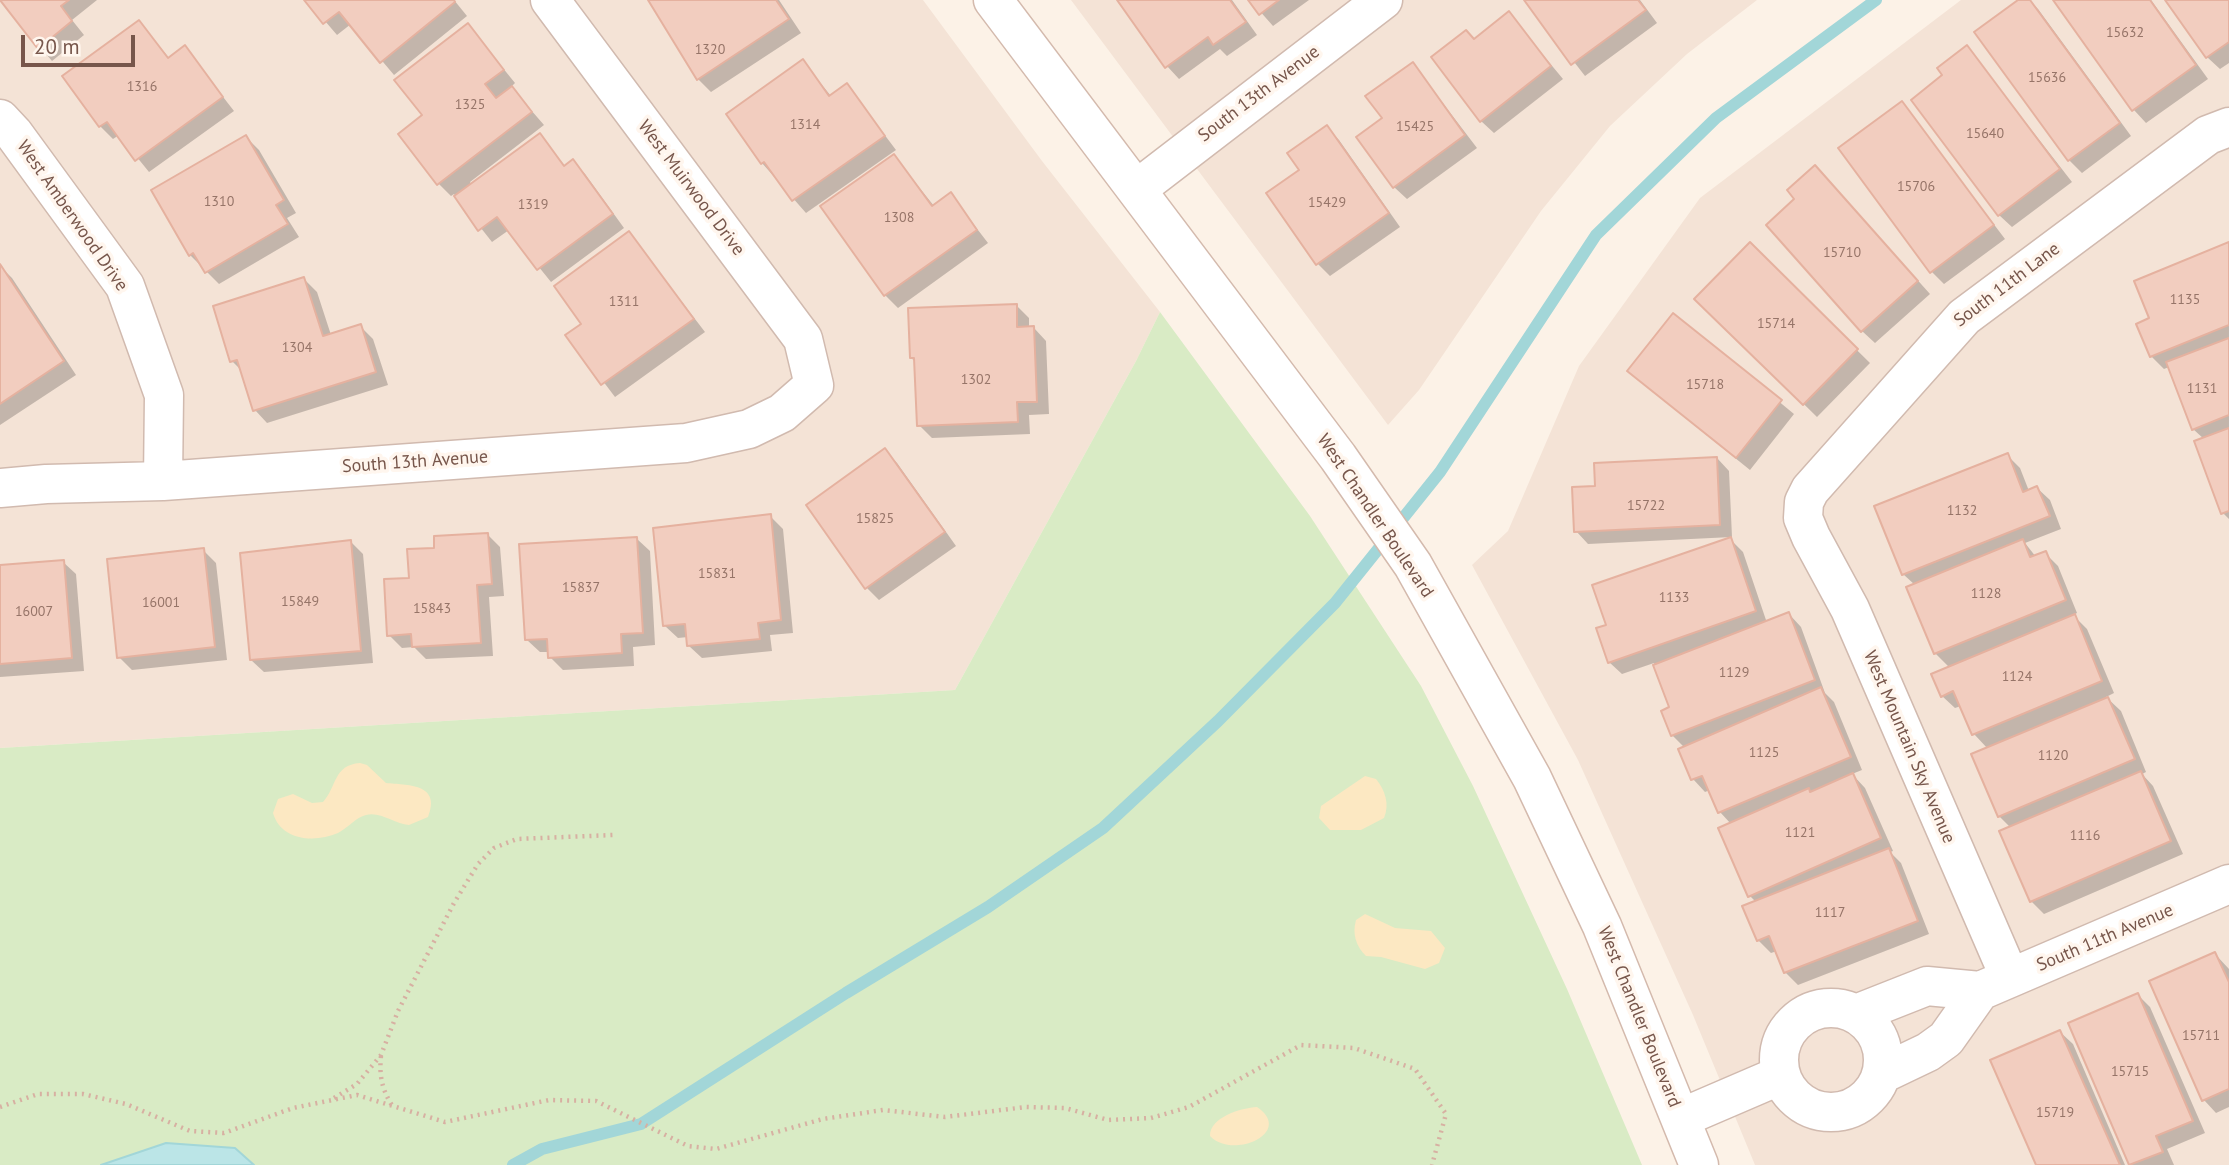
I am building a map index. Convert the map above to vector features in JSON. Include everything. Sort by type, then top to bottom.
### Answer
[{"type":"street","name":"West Muirwood Drive","points":[[550,0],[803,339],[814,385]]},
{"type":"street","name":"West Chandler Boulevard","points":[[993,0],[1355,481],[1413,565],[1532,778],[1602,926],[1699,1165]]},
{"type":"street","name":"South 13th Avenue","points":[[1137,189],[1383,0]]},
{"type":"street","name":"West Amberwood Drive","points":[[0,119],[14,134],[125,286],[164,395],[163,481]]},
{"type":"street","name":"South 11th Lane","points":[[1803,518],[1804,502],[1810,490],[1964,317],[2208,135],[2229,127]]},
{"type":"street","name":"South 13th Avenue","points":[[0,488],[163,481],[686,443],[749,429],[782,413],[814,385]]},
{"type":"street","name":"West Mountain Sky Avenue","points":[[1803,518],[1850,609],[1995,985]]},
{"type":"street","name":"South 11th Avenue","points":[[1781,1075],[1781,1045],[1798,1020],[1826,1008],[1856,1014],[1927,986],[1995,985],[2229,884]]},
{"type":"street","points":[[1882,1074],[1928,1052],[1946,1039],[1995,985]]},
{"type":"street","points":[[1681,1118],[1781,1075],[1788,1090],[1815,1110],[1832,1113],[1849,1110],[1863,1102],[1875,1090],[1882,1074],[1882,1046],[1867,1022],[1856,1014]]},
{"type":"path","points":[[395,1109],[385,1095],[379,1074],[381,1055],[398,1011],[454,902],[478,864],[494,848],[517,839],[613,835]]},
{"type":"path","points":[[0,1107],[38,1094],[83,1094],[126,1104],[190,1131],[224,1133],[293,1108],[357,1096],[445,1122],[549,1100],[596,1101],[688,1146],[716,1149],[823,1119],[883,1110],[945,1117],[1026,1107],[1065,1108],[1108,1120],[1150,1118],[1189,1107],[1301,1045],[1354,1048],[1415,1069],[1446,1114],[1432,1165]]},
{"type":"path","points":[[332,1099],[357,1084],[381,1055]]},
{"type":"shaded area","points":[[0,0],[923,0],[1042,161],[1160,312],[1136,361],[955,690],[0,748]]},
{"type":"shaded area","points":[[1071,0],[1757,0],[1687,54],[1610,126],[1541,211],[1419,390],[1388,425]]},
{"type":"shaded area","points":[[1961,0],[2229,0],[2229,1165],[1755,1165],[1693,1015],[1578,760],[1472,565],[1508,531],[1579,366],[1700,198]]},
{"type":"green space","points":[[1160,312],[1310,516],[1421,686],[1473,786],[1567,989],[1642,1165],[0,1165],[0,748],[955,690],[1136,361]]},
{"type":"sand","points":[[360,763],[367,765],[386,783],[412,786],[426,792],[431,806],[428,817],[409,825],[371,814],[359,818],[338,833],[319,838],[291,834],[277,822],[273,813],[278,799],[293,794],[312,803],[323,802],[340,772]]},
{"type":"sand","points":[[1365,776],[1376,779],[1384,792],[1387,808],[1384,818],[1361,830],[1330,830],[1319,818],[1321,806]]},
{"type":"sand","points":[[1365,914],[1395,928],[1431,931],[1445,948],[1439,963],[1425,969],[1381,957],[1366,956],[1357,944],[1354,930],[1356,920]]},
{"type":"sand","points":[[1257,1107],[1267,1117],[1269,1126],[1265,1134],[1256,1140],[1232,1145],[1220,1143],[1210,1136],[1211,1129],[1221,1119],[1243,1109]]},
{"type":"water","points":[[166,1143],[235,1148],[254,1165],[101,1165]]},
{"type":"building","points":[[0,0],[69,0],[61,6],[72,21],[38,49]]},
{"type":"building","points":[[304,0],[455,2],[380,63],[339,12],[323,24]]},
{"type":"building","points":[[648,0],[776,0],[789,19],[697,80]]},
{"type":"building","points":[[1117,0],[1230,0],[1246,22],[1213,45],[1208,37],[1165,68]]},
{"type":"building","points":[[1248,0],[1279,0],[1259,15]]},
{"type":"building","points":[[1524,0],[1638,0],[1646,10],[1571,65]]},
{"type":"building","points":[[2018,0],[2030,0],[2120,123],[2068,161],[1974,32]]},
{"type":"building","points":[[2053,0],[2150,0],[2196,65],[2132,111]]},
{"type":"building","points":[[2165,0],[2229,0],[2229,42],[2206,58]]},
{"type":"building","points":[[1509,11],[1551,66],[1480,122],[1431,57],[1466,30],[1474,39]]},
{"type":"building","points":[[139,20],[168,58],[185,45],[223,97],[135,161],[107,122],[99,127],[62,76]]},
{"type":"building","points":[[468,23],[504,70],[485,84],[496,98],[512,86],[532,112],[437,185],[398,134],[422,115],[394,80]]},
{"type":"building","points":[[1967,45],[2060,169],[1998,216],[1911,100],[1942,75],[1937,68]]},
{"type":"building","points":[[803,59],[829,96],[847,83],[885,136],[792,201],[764,162],[761,164],[726,114]]},
{"type":"building","points":[[1413,62],[1465,135],[1393,188],[1356,137],[1382,118],[1365,96]]},
{"type":"building","points":[[1902,101],[1994,225],[1930,273],[1838,148]]},
{"type":"building","points":[[1327,125],[1389,213],[1316,265],[1266,193],[1299,170],[1287,153]]},
{"type":"building","points":[[540,133],[564,166],[573,159],[613,214],[537,270],[497,217],[478,231],[454,196]]},
{"type":"building","points":[[246,135],[284,200],[276,205],[288,224],[205,273],[193,253],[189,256],[151,190]]},
{"type":"building","points":[[894,154],[932,206],[951,192],[977,230],[884,296],[820,206]]},
{"type":"building","points":[[1815,165],[1918,281],[1861,332],[1766,225],[1794,199],[1787,190]]},
{"type":"building","points":[[629,231],[694,319],[601,385],[565,335],[581,324],[554,286]]},
{"type":"building","points":[[1750,242],[1858,349],[1803,405],[1694,299]]},
{"type":"building","points":[[2229,242],[2229,325],[2150,357],[2136,324],[2149,318],[2134,281]]},
{"type":"building","points":[[0,264],[64,361],[0,404]]},
{"type":"building","points":[[304,277],[323,336],[361,324],[376,372],[253,411],[237,360],[230,362],[213,306]]},
{"type":"building","points":[[1017,304],[1017,327],[1034,326],[1037,402],[1017,402],[1018,422],[917,426],[914,358],[910,358],[908,308]]},
{"type":"building","points":[[1673,313],[1782,400],[1736,458],[1627,371]]},
{"type":"building","points":[[2229,338],[2229,415],[2192,430],[2166,362]]},
{"type":"building","points":[[2229,428],[2229,511],[2221,514],[2194,441]]},
{"type":"building","points":[[885,448],[945,532],[865,589],[806,505]]},
{"type":"building","points":[[2008,453],[2023,492],[2037,486],[2050,516],[1902,575],[1874,506]]},
{"type":"building","points":[[1717,457],[1720,525],[1574,532],[1572,487],[1595,486],[1594,463]]},
{"type":"building","points":[[771,514],[781,620],[758,623],[760,639],[687,646],[685,624],[663,626],[653,528]]},
{"type":"building","points":[[488,533],[492,584],[477,585],[481,643],[412,647],[411,634],[387,636],[384,579],[409,578],[407,549],[434,548],[434,536]]},
{"type":"building","points":[[637,537],[643,633],[621,634],[622,653],[548,658],[547,639],[525,640],[519,544]]},
{"type":"building","points":[[1731,537],[1756,611],[1608,663],[1596,628],[1606,625],[1592,585]]},
{"type":"building","points":[[2023,539],[2030,557],[2046,551],[2066,600],[1934,654],[1906,587]]},
{"type":"building","points":[[351,540],[361,651],[250,660],[240,553]]},
{"type":"building","points":[[204,548],[215,647],[117,658],[107,559]]},
{"type":"building","points":[[64,560],[72,658],[0,664],[0,565]]},
{"type":"building","points":[[1789,612],[1815,680],[1671,736],[1661,711],[1669,707],[1653,665]]},
{"type":"building","points":[[2075,614],[2102,681],[1972,735],[1953,691],[1941,697],[1931,674]]},
{"type":"building","points":[[1821,687],[1851,757],[1718,813],[1702,776],[1691,780],[1678,749]]},
{"type":"building","points":[[2108,697],[2135,759],[1998,817],[1971,754]]},
{"type":"building","points":[[2141,771],[2171,841],[2030,902],[1999,831]]},
{"type":"building","points":[[1853,773],[1881,838],[1748,897],[1718,828],[1809,788],[1810,792]]},
{"type":"building","points":[[1889,848],[1918,921],[1784,973],[1769,936],[1757,941],[1742,906]]},
{"type":"building","points":[[2215,952],[2229,982],[2229,1089],[2202,1101],[2149,981]]},
{"type":"building","points":[[2138,993],[2193,1121],[2156,1136],[2163,1152],[2129,1165],[2068,1023]]},
{"type":"building","points":[[2060,1030],[2120,1165],[2036,1165],[1990,1060]]},
{"type":"waterway","points":[[513,1165],[542,1149],[641,1124],[846,993],[988,907],[1103,828],[1218,721],[1335,603],[1440,472],[1596,235],[1716,118],[1876,0]]}]
